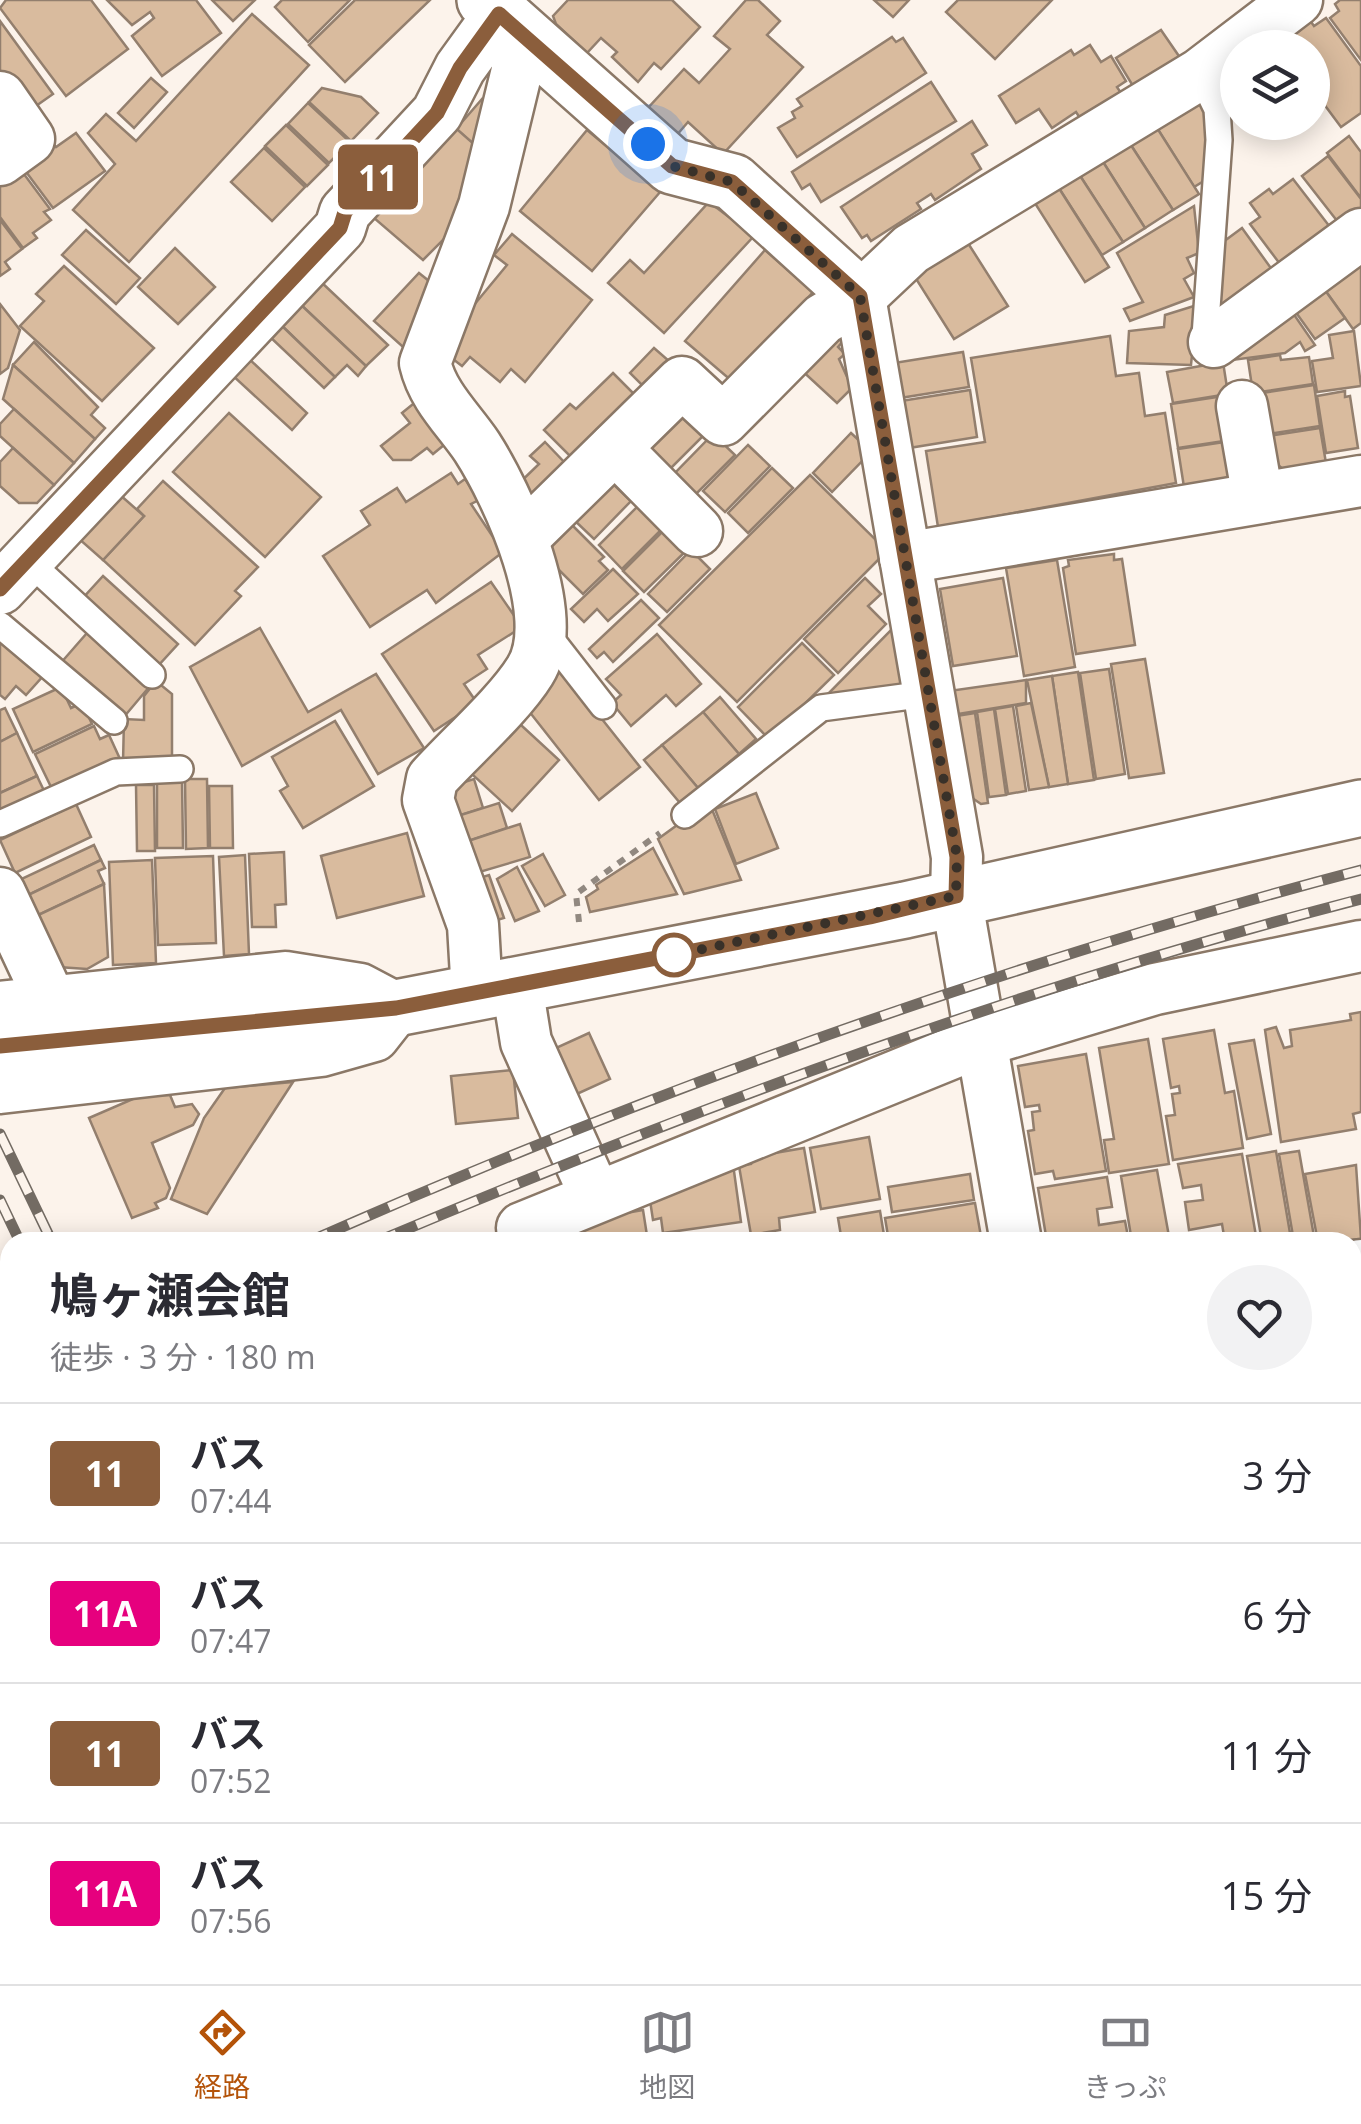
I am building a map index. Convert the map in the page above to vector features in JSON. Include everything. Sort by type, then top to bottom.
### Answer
[{"type":"street","points":[[524,537],[682,382],[723,420],[822,319],[860,296],[911,249],[1200,74],[1297,0]]},
{"type":"street","points":[[497,5],[672,166],[732,182],[860,296],[957,857],[956,896],[1014,1232]]},
{"type":"street","points":[[497,5],[518,66],[484,206],[426,364],[430,384],[478,449],[524,537],[540,625],[532,669],[432,778],[428,800],[497,989],[526,1042],[595,1195]]},
{"type":"street","points":[[14,575],[340,228],[345,212],[437,113],[497,5]]},
{"type":"street","points":[[0,97],[29,139],[0,160]]},
{"type":"street","points":[[1214,342],[1361,234]]},
{"type":"street","points":[[1242,406],[1258,498]]},
{"type":"street","points":[[615,448],[697,531]]},
{"type":"street","points":[[904,558],[1361,481]]},
{"type":"street","points":[[0,1046],[396,1008],[590,972],[1361,808]]},
{"type":"street","points":[[0,893],[51,1002]]},
{"type":"street","points":[[528,1232],[595,1195],[982,1041],[1155,989],[1361,946]]},
{"type":"street","points":[[0,1007],[285,977],[360,989],[396,1008]]},
{"type":"street","points":[[0,1088],[320,1052],[374,1036],[396,1008]]},
{"type":"lane","points":[[1200,74],[1217,108],[1218,124],[1204,303],[1205,336],[1214,342]]},
{"type":"lane","points":[[14,575],[152,675]]},
{"type":"lane","points":[[0,625],[114,721]]},
{"type":"lane","points":[[540,625],[603,706]]},
{"type":"lane","points":[[686,814],[821,708],[926,694]]},
{"type":"lane","points":[[0,824],[116,772],[180,769]]},
{"type":"path","points":[[590,972],[576,894],[686,814]]},
{"type":"building","points":[[6,0],[91,0],[128,49],[66,96],[0,8]]},
{"type":"building","points":[[107,0],[196,0],[221,33],[162,76],[132,36],[154,18],[150,12],[132,25]]},
{"type":"building","points":[[212,0],[255,0],[233,21]]},
{"type":"building","points":[[282,0],[350,0],[308,42],[275,7]]},
{"type":"building","points":[[355,0],[430,0],[345,82],[309,45]]},
{"type":"building","points":[[568,0],[672,0],[700,27],[661,69],[654,63],[638,82],[612,57],[617,52],[601,38],[587,53],[556,24],[553,16]]},
{"type":"building","points":[[746,0],[758,0],[780,21],[767,35],[803,67],[723,154],[688,122],[676,136],[647,109],[684,69],[699,83],[730,49],[714,36]]},
{"type":"building","points":[[874,0],[909,0],[893,17]]},
{"type":"building","points":[[958,0],[1052,0],[995,59],[946,12]]},
{"type":"building","points":[[1340,0],[1361,0],[1361,60],[1330,18],[1339,11],[1335,4]]},
{"type":"building","points":[[252,14],[309,65],[129,262],[73,210],[115,164],[88,133],[106,114],[136,141]]},
{"type":"building","points":[[1306,15],[1314,26],[1326,18],[1361,66],[1361,113],[1341,127],[1330,112],[1330,30],[1286,30]]},
{"type":"building","points":[[0,21],[53,94],[26,113],[0,78]]},
{"type":"building","points":[[1161,30],[1183,62],[1136,91],[1116,58]]},
{"type":"building","points":[[892,37],[896,42],[903,38],[926,73],[797,157],[778,128],[795,118],[792,112],[802,106],[797,99]]},
{"type":"building","points":[[1090,45],[1101,62],[1111,56],[1126,81],[1117,87],[1121,93],[1080,118],[1076,112],[1052,128],[1039,109],[1016,123],[999,96],[1071,50],[1074,55]]},
{"type":"building","points":[[151,78],[167,92],[134,128],[118,113]]},
{"type":"building","points":[[931,82],[956,121],[821,202],[810,184],[802,189],[792,172]]},
{"type":"building","points":[[322,88],[361,97],[378,113],[351,141],[309,102]]},
{"type":"building","points":[[1193,93],[1207,115],[1207,179],[1194,187],[1152,120]]},
{"type":"building","points":[[482,99],[498,113],[484,153],[456,129]]},
{"type":"building","points":[[308,103],[350,142],[329,163],[288,124]]},
{"type":"building","points":[[1152,120],[1199,194],[1173,210],[1125,136]]},
{"type":"building","points":[[972,121],[987,145],[972,154],[981,169],[935,200],[931,194],[917,203],[921,209],[871,241],[867,235],[862,238],[841,207]]},
{"type":"building","points":[[450,123],[484,153],[450,233],[423,260],[367,212]]},
{"type":"building","points":[[286,125],[328,165],[307,186],[265,146]]},
{"type":"building","points":[[587,130],[661,191],[592,271],[520,211]]},
{"type":"building","points":[[76,133],[105,171],[53,208],[18,161],[49,139],[56,147]]},
{"type":"building","points":[[1125,136],[1173,210],[1145,228],[1098,154]]},
{"type":"building","points":[[1349,136],[1361,152],[1361,198],[1327,153]]},
{"type":"building","points":[[264,148],[305,187],[272,221],[231,182]]},
{"type":"building","points":[[1098,154],[1145,228],[1123,242],[1075,168]]},
{"type":"building","points":[[1328,156],[1361,199],[1361,219],[1345,231],[1302,176]]},
{"type":"building","points":[[15,162],[50,209],[44,212],[51,220],[33,233],[37,238],[23,248],[0,217],[0,173]]},
{"type":"building","points":[[1075,168],[1123,242],[1102,255],[1055,182]]},
{"type":"building","points":[[1293,179],[1330,227],[1280,264],[1250,224],[1260,217],[1250,203],[1269,189],[1273,194]]},
{"type":"building","points":[[1055,182],[1109,267],[1085,282],[1031,197]]},
{"type":"building","points":[[709,202],[754,236],[664,333],[608,283],[630,260],[644,273]]},
{"type":"building","points":[[1194,206],[1199,253],[1187,258],[1194,273],[1184,279],[1194,297],[1130,321],[1124,309],[1143,302],[1117,253]]},
{"type":"building","points":[[0,220],[22,249],[5,262],[10,269],[0,276]]},
{"type":"building","points":[[1242,228],[1278,278],[1227,314],[1215,297],[1215,248]]},
{"type":"building","points":[[86,230],[140,278],[116,304],[62,255]]},
{"type":"building","points":[[512,234],[592,300],[525,382],[511,369],[500,382],[470,357],[462,366],[449,356],[455,328],[507,265],[494,255]]},
{"type":"building","points":[[966,240],[1008,306],[954,339],[913,274]]},
{"type":"building","points":[[1361,246],[1361,323],[1353,329],[1317,279]]},
{"type":"building","points":[[175,248],[215,287],[178,324],[138,287]]},
{"type":"building","points":[[765,250],[813,292],[733,382],[685,341]]},
{"type":"building","points":[[64,266],[154,348],[102,401],[20,326],[44,301],[36,294]]},
{"type":"building","points":[[419,273],[434,285],[411,354],[374,321]]},
{"type":"building","points":[[1317,279],[1345,318],[1315,339],[1287,300]]},
{"type":"building","points":[[320,281],[388,345],[366,366],[299,303]]},
{"type":"building","points":[[1284,300],[1315,345],[1305,351],[1300,342],[1285,353],[1209,363]]},
{"type":"building","points":[[299,303],[366,366],[358,376],[347,365],[335,377],[280,324]]},
{"type":"building","points":[[0,304],[20,330],[8,368],[0,374]]},
{"type":"building","points":[[1197,305],[1191,365],[1127,363],[1129,331],[1164,327],[1165,315]]},
{"type":"building","points":[[280,324],[335,377],[324,388],[268,335]]},
{"type":"building","points":[[834,330],[844,340],[838,347],[845,354],[839,359],[852,388],[837,403],[798,367]]},
{"type":"building","points":[[1354,331],[1361,386],[1317,392],[1312,361],[1333,358],[1329,335]]},
{"type":"building","points":[[1110,336],[1116,376],[1139,373],[1145,416],[1165,413],[1176,483],[938,527],[926,451],[985,442],[971,358]]},
{"type":"building","points":[[34,342],[98,407],[91,415],[105,428],[95,439],[13,365]]},
{"type":"building","points":[[654,348],[669,361],[644,387],[630,373]]},
{"type":"building","points":[[963,352],[969,387],[900,398],[894,363]]},
{"type":"building","points":[[1280,355],[1281,360],[1309,357],[1313,384],[1253,393],[1248,360]]},
{"type":"building","points":[[247,357],[307,413],[292,430],[231,374]]},
{"type":"building","points":[[1223,362],[1228,394],[1173,403],[1167,372]]},
{"type":"building","points":[[13,365],[95,439],[74,463],[3,399]]},
{"type":"building","points":[[613,373],[638,398],[574,460],[544,430],[570,404],[576,409]]},
{"type":"building","points":[[1314,385],[1320,426],[1269,434],[1262,393]]},
{"type":"building","points":[[970,390],[977,437],[909,448],[901,401]]},
{"type":"building","points":[[1345,391],[1345,397],[1350,396],[1358,448],[1326,453],[1317,396]]},
{"type":"building","points":[[1217,397],[1224,441],[1178,448],[1171,404]]},
{"type":"building","points":[[418,400],[450,440],[433,454],[427,448],[411,460],[393,460],[381,446],[410,423],[402,413]]},
{"type":"building","points":[[14,409],[74,463],[54,485],[0,436],[0,424]]},
{"type":"building","points":[[682,411],[705,434],[670,469],[646,446]]},
{"type":"building","points":[[229,413],[321,497],[265,557],[173,472]]},
{"type":"building","points":[[1320,428],[1326,463],[1283,469],[1273,461],[1269,436]]},
{"type":"building","points":[[851,433],[864,445],[866,457],[832,492],[813,473]]},
{"type":"building","points":[[713,434],[735,455],[693,497],[672,476]]},
{"type":"building","points":[[1231,441],[1235,469],[1227,480],[1184,487],[1178,449]]},
{"type":"building","points":[[545,442],[566,464],[523,505],[510,492],[539,464],[530,456]]},
{"type":"building","points":[[748,445],[770,466],[725,512],[703,491]]},
{"type":"building","points":[[13,448],[54,485],[37,503],[19,503],[0,486],[0,462]]},
{"type":"building","points":[[772,468],[793,488],[748,533],[728,513]]},
{"type":"building","points":[[451,473],[458,484],[465,479],[479,500],[471,504],[503,552],[436,603],[427,590],[370,627],[323,556],[370,525],[361,511],[397,488],[406,502]]},
{"type":"building","points":[[810,475],[878,542],[881,557],[737,702],[659,625]]},
{"type":"building","points":[[163,481],[258,567],[235,591],[241,596],[195,645],[103,560],[144,516],[137,509]]},
{"type":"building","points":[[611,482],[631,501],[594,539],[573,519]]},
{"type":"building","points":[[119,494],[144,516],[103,560],[78,538]]},
{"type":"building","points":[[642,502],[666,525],[622,569],[599,545]]},
{"type":"building","points":[[571,524],[604,557],[599,561],[608,570],[583,594],[541,552]]},
{"type":"building","points":[[667,527],[689,548],[644,592],[623,571]]},
{"type":"building","points":[[691,550],[710,569],[667,612],[648,594]]},
{"type":"building","points":[[1114,554],[1114,560],[1122,559],[1135,645],[1076,654],[1063,568],[1069,566],[1068,560]]},
{"type":"building","points":[[1057,560],[1075,667],[1024,676],[1006,568]]},
{"type":"building","points":[[613,569],[638,594],[608,621],[597,609],[584,622],[571,609]]},
{"type":"building","points":[[103,576],[178,644],[157,667],[82,599]]},
{"type":"building","points":[[865,578],[881,594],[868,606],[886,624],[838,673],[804,639]]},
{"type":"building","points":[[1003,578],[1017,656],[953,666],[940,589]]},
{"type":"building","points":[[491,582],[522,627],[478,655],[487,669],[464,684],[477,703],[434,731],[382,654]]},
{"type":"building","points":[[641,600],[659,618],[613,662],[604,652],[597,658],[589,649]]},
{"type":"building","points":[[260,628],[308,712],[376,674],[424,748],[378,774],[341,710],[242,766],[190,667]]},
{"type":"building","points":[[893,628],[906,694],[816,706]]},
{"type":"building","points":[[87,633],[150,686],[123,718],[59,665]]},
{"type":"building","points":[[657,634],[701,684],[676,706],[666,695],[631,726],[612,703],[621,695],[606,679]]},
{"type":"building","points":[[0,636],[44,675],[26,695],[16,686],[5,699],[0,695]]},
{"type":"building","points":[[802,643],[834,675],[769,739],[738,707]]},
{"type":"building","points":[[1145,659],[1164,773],[1129,778],[1111,664]]},
{"type":"building","points":[[1109,669],[1125,774],[1096,779],[1080,673]]},
{"type":"building","points":[[563,670],[640,767],[599,800],[528,710],[531,695]]},
{"type":"building","points":[[1078,672],[1094,780],[1068,784],[1052,676]]},
{"type":"building","points":[[1052,676],[1068,784],[1049,787],[1027,680]]},
{"type":"building","points":[[1026,680],[1026,703],[952,715],[949,691]]},
{"type":"building","points":[[156,681],[172,694],[172,763],[123,763],[124,719],[144,720],[144,696]]},
{"type":"building","points":[[61,687],[71,708],[82,703],[92,724],[33,752],[13,709]]},
{"type":"building","points":[[720,697],[756,739],[739,754],[703,712]]},
{"type":"building","points":[[1031,703],[1049,787],[1029,790],[1016,706]]},
{"type":"building","points":[[1013,706],[1026,791],[1008,794],[995,709]]},
{"type":"building","points":[[5,708],[17,733],[0,742],[0,710]]},
{"type":"building","points":[[994,709],[1006,795],[989,797],[977,712]]},
{"type":"building","points":[[703,712],[739,754],[698,788],[662,745]]},
{"type":"building","points":[[975,713],[988,803],[981,804],[962,791],[950,717]]},
{"type":"building","points":[[509,714],[559,760],[512,811],[462,765]]},
{"type":"building","points":[[335,721],[374,786],[303,828],[280,791],[288,786],[272,757]]},
{"type":"building","points":[[94,726],[100,739],[109,735],[120,759],[53,791],[35,754]]},
{"type":"building","points":[[17,733],[37,776],[0,793],[0,742]]},
{"type":"building","points":[[662,745],[698,788],[680,803],[644,760]]},
{"type":"building","points":[[37,776],[47,797],[0,819],[0,793]]},
{"type":"building","points":[[185,779],[207,779],[208,848],[186,849]]},
{"type":"building","points":[[474,779],[483,808],[448,819],[439,790]]},
{"type":"building","points":[[157,780],[182,780],[183,848],[157,848]]},
{"type":"building","points":[[136,785],[154,785],[155,851],[137,851]]},
{"type":"building","points":[[209,786],[232,786],[233,848],[210,848]]},
{"type":"building","points":[[756,793],[778,848],[736,864],[715,809]]},
{"type":"building","points":[[709,802],[741,880],[684,894],[658,839]]},
{"type":"building","points":[[499,803],[507,828],[456,845],[448,819]]},
{"type":"building","points":[[76,804],[91,837],[15,873],[0,840]]},
{"type":"building","points":[[520,824],[530,857],[466,876],[456,845]]},
{"type":"building","points":[[407,833],[424,896],[337,918],[321,856]]},
{"type":"building","points":[[94,845],[101,860],[24,897],[17,881]]},
{"type":"building","points":[[653,848],[677,894],[590,912],[586,897],[598,889],[596,885]]},
{"type":"building","points":[[284,852],[286,904],[275,905],[276,927],[252,927],[249,854]]},
{"type":"building","points":[[543,854],[565,895],[545,906],[522,866]]},
{"type":"building","points":[[245,855],[249,954],[224,956],[219,857]]},
{"type":"building","points":[[213,856],[216,943],[158,945],[155,858]]},
{"type":"building","points":[[101,860],[105,868],[98,871],[104,884],[34,917],[24,897]]},
{"type":"building","points":[[152,860],[156,963],[113,965],[109,862]]},
{"type":"building","points":[[517,867],[539,911],[515,921],[497,879]]},
{"type":"building","points":[[489,875],[504,918],[484,924],[470,881]]},
{"type":"building","points":[[104,884],[108,957],[87,969],[58,967],[34,917]]},
{"type":"building","points":[[1361,1012],[1361,1112],[1353,1114],[1356,1129],[1281,1142],[1265,1030],[1276,1027],[1284,1048],[1292,1046],[1290,1030],[1351,1020],[1350,1014]]},
{"type":"building","points":[[1214,1030],[1225,1093],[1234,1091],[1243,1148],[1173,1160],[1166,1116],[1175,1115],[1172,1094],[1180,1093],[1179,1086],[1171,1088],[1163,1039]]},
{"type":"building","points":[[589,1033],[610,1079],[568,1098],[547,1052]]},
{"type":"building","points":[[1148,1039],[1169,1164],[1109,1173],[1104,1140],[1114,1139],[1099,1048]]},
{"type":"building","points":[[1254,1040],[1271,1134],[1247,1139],[1229,1044]]},
{"type":"building","points":[[1086,1054],[1106,1171],[1055,1179],[1053,1171],[1035,1174],[1028,1131],[1034,1130],[1032,1112],[1040,1111],[1039,1105],[1025,1107],[1018,1066]]},
{"type":"building","points":[[513,1070],[518,1118],[456,1124],[451,1076]]},
{"type":"building","points":[[293,1082],[207,1214],[171,1199],[204,1118],[225,1088]]},
{"type":"building","points":[[142,1095],[170,1095],[175,1107],[192,1104],[199,1114],[193,1125],[152,1143],[170,1188],[166,1198],[155,1203],[158,1208],[132,1218],[89,1118]]},
{"type":"building","points":[[869,1137],[880,1199],[821,1209],[810,1148]]},
{"type":"building","points":[[804,1148],[815,1212],[779,1218],[780,1230],[750,1232],[739,1166],[751,1164],[751,1157]]},
{"type":"building","points":[[1276,1151],[1290,1232],[1260,1232],[1247,1156]]},
{"type":"building","points":[[1299,1151],[1313,1232],[1292,1232],[1279,1154]]},
{"type":"building","points":[[1242,1154],[1255,1232],[1223,1232],[1222,1224],[1189,1230],[1185,1202],[1203,1200],[1201,1185],[1183,1188],[1178,1164]]},
{"type":"building","points":[[733,1164],[741,1222],[663,1232],[661,1218],[653,1220],[649,1194]]},
{"type":"building","points":[[1356,1165],[1361,1232],[1316,1232],[1305,1174]]},
{"type":"building","points":[[1157,1170],[1168,1232],[1130,1232],[1121,1176]]},
{"type":"building","points":[[970,1174],[974,1200],[892,1212],[888,1187]]},
{"type":"building","points":[[1107,1177],[1112,1207],[1097,1209],[1099,1225],[1125,1221],[1127,1232],[1045,1232],[1038,1188]]},
{"type":"building","points":[[975,1203],[980,1232],[887,1232],[885,1218]]},
{"type":"building","points":[[643,1210],[646,1232],[565,1232],[609,1216]]},
{"type":"building","points":[[880,1211],[884,1232],[840,1232],[838,1218]]},
{"type":"railway","points":[[331,1232],[566,1134],[827,1035],[1092,947],[1361,870]]},
{"type":"railway","points":[[400,1232],[862,1052],[1110,970],[1361,899]]},
{"type":"railway","points":[[0,1134],[47,1232]]},
{"type":"railway","points":[[0,1200],[15,1232]]},
{"type":"bus line","name":"11","points":[[0,589],[340,228],[345,212],[437,113],[460,68],[499,14],[672,166],[732,182],[860,296],[957,857],[956,896],[870,917],[396,1008],[0,1046]]},
{"type":"route","points":[[648,144],[672,166],[732,182],[860,296],[957,857],[956,896],[904,910],[660,958],[674,955]]}]
